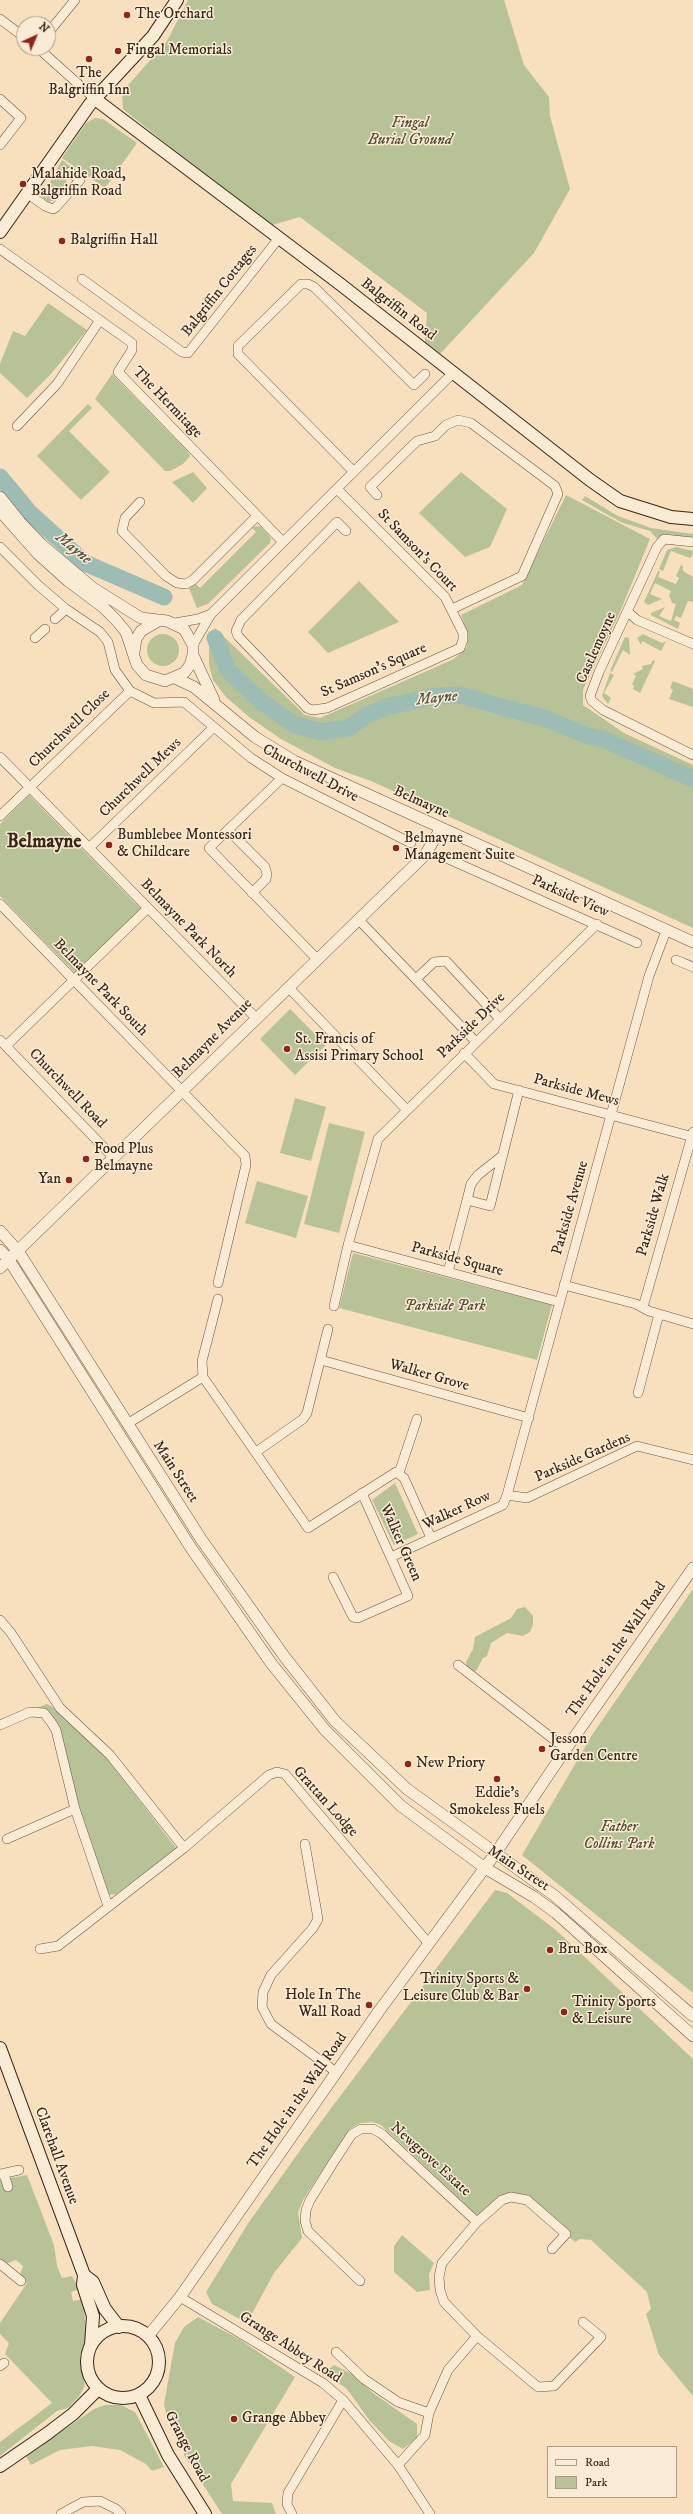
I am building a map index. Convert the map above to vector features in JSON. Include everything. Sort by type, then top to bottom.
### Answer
[{"type":"main road","points":[[0,231],[95,99],[153,36],[177,0]]},
{"type":"main road","name":"Balgriffin Road","points":[[95,99],[279,238],[590,480],[620,501],[671,517],[693,519]]},
{"type":"main road","name":"Clarehall Avenue","points":[[0,2048],[84,2275],[83,2285],[93,2316],[91,2345]]},
{"type":"main road","name":"Clarehall Avenue","points":[[84,2275],[93,2282],[105,2309],[119,2327]]},
{"type":"main road","points":[[119,2327],[138,2329],[148,2336],[155,2345],[159,2356],[159,2368],[152,2384],[140,2395],[118,2398],[98,2389],[87,2370],[87,2359],[91,2345],[104,2332],[119,2327]]},
{"type":"main road","points":[[0,2466],[54,2429],[98,2389]]},
{"type":"main road","name":"Grange Road","points":[[140,2395],[168,2455],[205,2514]]},
{"type":"street","points":[[56,23],[75,0]]},
{"type":"street","points":[[0,19],[16,31]]},
{"type":"street","points":[[47,56],[95,99]]},
{"type":"street","points":[[0,99],[21,118],[0,144]]},
{"type":"street","points":[[27,192],[45,206],[53,208],[56,207],[80,180],[70,172]]},
{"type":"street","name":"Balgriffin Cottages","points":[[82,279],[182,352],[188,353],[279,238]]},
{"type":"street","name":"The Hermitage","points":[[0,249],[132,343],[132,350],[118,372],[283,542]]},
{"type":"street","points":[[354,472],[238,354],[238,346],[301,284],[308,284],[314,287],[414,385],[425,374]]},
{"type":"street","points":[[17,426],[57,384],[100,320]]},
{"type":"street","points":[[175,678],[187,669],[193,650],[211,614],[452,374]]},
{"type":"street","name":"St Samson's Court","points":[[337,488],[445,597],[452,609],[522,576],[558,494],[555,486],[471,423],[458,420],[446,425],[436,436],[417,441],[370,488],[377,495]]},
{"type":"street","points":[[0,497],[20,522],[67,568],[132,614],[141,618],[175,623],[198,619],[211,614]]},
{"type":"street","points":[[140,502],[125,518],[122,531],[166,576],[177,583],[186,584],[193,580],[257,516]]},
{"type":"street","name":"Belmayne","points":[[0,511],[38,554],[68,581],[103,607],[116,620],[126,632],[135,658],[146,675],[165,681],[175,678],[194,687],[214,702],[236,723],[283,755],[693,942]]},
{"type":"street","name":"St Samson's Square","points":[[346,531],[337,522],[241,620],[236,631],[238,636],[307,708],[312,710],[327,708],[460,648],[463,633],[452,609]]},
{"type":"street","name":"Castlemoyne","points":[[693,542],[671,539],[661,542],[590,696],[592,702],[603,710],[632,726],[693,755]]},
{"type":"street","name":"Churchwell Drive","points":[[0,547],[16,565],[66,609],[100,632],[108,642],[115,670],[130,690],[154,703],[184,702],[250,758],[282,778],[411,843]]},
{"type":"street","points":[[55,619],[66,609]]},
{"type":"street","name":"Castlemoyne","points":[[628,612],[637,620],[693,644]]},
{"type":"street","points":[[135,658],[136,639],[141,631],[158,621]]},
{"type":"street","name":"Belmayne","points":[[175,623],[184,629],[214,702]]},
{"type":"street","points":[[35,638],[45,628]]},
{"type":"street","name":"Churchwell Close","points":[[0,816],[130,690]]},
{"type":"street","name":"Churchwell Mews","points":[[89,848],[213,728]]},
{"type":"street","name":"Belmayne Park North","points":[[0,757],[256,1018]]},
{"type":"street","points":[[282,778],[209,848],[316,959]]},
{"type":"street","name":"Belmayne Avenue","points":[[0,1268],[316,959],[425,855],[441,828]]},
{"type":"street","points":[[228,830],[265,867],[267,874],[266,879],[252,892]]},
{"type":"street","name":"Parkside View","points":[[446,858],[637,943]]},
{"type":"street","name":"Belmayne Park South","points":[[0,904],[181,1092],[245,1156],[246,1165],[218,1283]]},
{"type":"street","points":[[3,1043],[74,981],[148,908]]},
{"type":"street","points":[[358,920],[476,1042]]},
{"type":"street","name":"Parkside Drive","points":[[334,1306],[348,1245],[378,1139],[406,1109],[597,924]]},
{"type":"street","name":"Parkside Avenue","points":[[507,1495],[529,1418],[559,1302],[612,1116],[649,976],[666,931]]},
{"type":"street","points":[[676,960],[693,967]]},
{"type":"street","points":[[416,979],[434,962],[446,961],[500,1018]]},
{"type":"street","points":[[288,987],[406,1109]]},
{"type":"street","name":"Churchwell Road","points":[[3,1043],[114,1158]]},
{"type":"street","name":"Parkside Mews","points":[[464,1053],[494,1084],[612,1116],[692,1134]]},
{"type":"street","points":[[466,1200],[490,1206],[519,1090]]},
{"type":"street","name":"Parkside Walk","points":[[643,1307],[692,1134]]},
{"type":"street","points":[[448,1272],[471,1184],[478,1175],[502,1156]]},
{"type":"street","name":"Main Street","points":[[0,1231],[18,1250],[201,1539],[284,1656],[336,1721],[407,1788],[495,1854],[555,1896],[693,2016]]},
{"type":"street","name":"Parkside Square","points":[[348,1245],[559,1302]]},
{"type":"street","name":"Main Street","points":[[0,1250],[9,1260],[191,1548],[271,1663],[325,1730],[401,1806],[486,1868],[534,1896],[556,1913],[693,2036]]},
{"type":"street","points":[[564,1285],[643,1307],[659,1314],[693,1324]]},
{"type":"street","points":[[218,1299],[202,1361],[203,1377],[256,1452],[303,1419],[307,1413],[328,1329]]},
{"type":"street","points":[[638,1393],[659,1314]]},
{"type":"street","name":"Walker Grove","points":[[321,1360],[529,1418]]},
{"type":"street","points":[[127,1424],[203,1377]]},
{"type":"street","points":[[399,1473],[417,1419]]},
{"type":"street","name":"Parkside Gardens","points":[[507,1495],[520,1498],[535,1495],[637,1446],[693,1460]]},
{"type":"street","name":"Walker Green","points":[[256,1452],[308,1528],[392,1473],[399,1473],[404,1478],[431,1538]]},
{"type":"street","name":"Walker Green","points":[[333,1577],[351,1615],[358,1618],[408,1596],[362,1493]]},
{"type":"street","name":"Walker Row","points":[[391,1557],[503,1505],[507,1495]]},
{"type":"street","name":"The Hole in the Wall Road","points":[[148,2336],[180,2297],[336,2072],[486,1868],[566,1749],[693,1568]]},
{"type":"street","points":[[0,1620],[60,1708],[110,1755],[184,1848]]},
{"type":"street","points":[[458,1665],[566,1749]]},
{"type":"street","points":[[0,1725],[30,1712],[44,1713],[52,1722],[75,1809],[108,1906]]},
{"type":"street","points":[[325,1730],[336,1721]]},
{"type":"street","name":"Grattan Lodge","points":[[40,1949],[58,1946],[184,1848],[269,1775],[277,1772],[285,1774],[429,1944]]},
{"type":"street","points":[[7,1839],[75,1809]]},
{"type":"street","points":[[305,1844],[318,1919],[313,1928],[271,1975],[263,1992],[262,2007],[271,2024],[336,2072]]},
{"type":"street","name":"Newgrove Estate","points":[[360,2281],[308,2231],[305,2221],[306,2210],[322,2181],[352,2134],[361,2129],[373,2129],[382,2134],[477,2222]]},
{"type":"street","points":[[8,2187],[2,2174],[19,2170]]},
{"type":"street","points":[[552,2249],[566,2234],[527,2200],[515,2197],[502,2200],[477,2222],[442,2263],[439,2277],[440,2290],[444,2302],[477,2336],[530,2383],[545,2388],[554,2386],[601,2337],[583,2322]]},
{"type":"street","points":[[0,2264],[14,2269],[21,2281]]},
{"type":"street","name":"Grange Abbey Road","points":[[180,2297],[323,2383],[343,2400],[398,2465],[430,2514]]},
{"type":"street","points":[[398,2465],[425,2435],[428,2413],[448,2370],[477,2336]]},
{"type":"street","points":[[336,2352],[364,2379],[398,2402],[428,2413]]},
{"type":"street","points":[[292,2514],[286,2504],[288,2493],[343,2400]]},
{"type":"street","points":[[61,2514],[83,2502],[100,2501],[121,2514]]},
{"type":"green space","name":"Fingal Burial Ground","points":[[188,0],[504,0],[524,65],[549,97],[550,116],[570,189],[534,253],[440,354],[425,342],[427,313],[300,217],[269,226],[123,109],[122,92],[167,41]]},
{"type":"green space","points":[[95,118],[103,119],[137,143],[105,188],[62,158],[86,123]]},
{"type":"green space","points":[[62,160],[71,167],[65,174],[67,183],[56,200],[48,202],[42,197]]},
{"type":"green space","points":[[48,303],[87,330],[51,374],[27,398],[0,373],[0,364],[13,331],[25,336]]},
{"type":"green space","points":[[112,374],[188,452],[190,456],[183,464],[170,471],[165,471],[95,399]]},
{"type":"green space","points":[[88,404],[92,408],[69,431],[110,472],[81,500],[37,456]]},
{"type":"green space","points":[[193,472],[207,488],[193,503],[172,482]]},
{"type":"green space","points":[[461,472],[507,509],[490,547],[465,557],[419,513]]},
{"type":"green space","points":[[566,495],[650,539],[620,612],[583,690],[583,705],[624,733],[693,765],[693,928],[371,781],[335,768],[281,739],[249,717],[226,697],[213,680],[209,665],[209,639],[215,628],[305,715],[320,718],[454,659],[467,647],[468,635],[461,615],[522,585]]},
{"type":"green space","points":[[585,496],[618,516],[651,528],[693,534],[693,538],[667,534],[657,539],[650,531],[623,523],[582,500]]},
{"type":"green space","points":[[260,526],[271,538],[270,543],[208,604],[197,608],[188,586],[195,583],[200,588],[256,532],[251,527]]},
{"type":"green space","points":[[676,547],[693,551],[693,554],[690,558],[671,551],[663,571],[659,569],[667,550]]},
{"type":"green space","points":[[681,565],[683,566],[683,571],[693,577],[693,602],[688,601],[681,618],[676,616],[674,620],[680,623],[678,629],[651,615],[651,613],[665,607],[659,616],[671,621],[676,604],[672,603],[669,595],[671,591],[655,583],[650,594],[662,599],[648,605],[644,602],[658,571],[660,571],[658,577],[676,584],[679,578],[676,576]]},
{"type":"green space","points":[[359,581],[399,622],[328,653],[308,632]]},
{"type":"green space","points":[[160,634],[166,634],[176,641],[179,650],[178,656],[172,663],[166,666],[160,666],[150,659],[147,653],[147,647],[154,637]]},
{"type":"green space","points":[[643,634],[662,643],[666,641],[661,651],[642,641],[641,645],[637,638]]},
{"type":"green space","points":[[625,637],[629,638],[630,655],[623,650],[612,672],[610,671]]},
{"type":"green space","points":[[653,660],[655,661],[640,693],[633,689],[634,686],[632,684],[636,676],[633,674],[643,669],[642,666],[651,664]]},
{"type":"green space","points":[[610,673],[614,675],[604,693],[611,698],[608,704],[602,696]]},
{"type":"green space","points":[[673,681],[693,689],[693,707],[669,699],[673,690],[670,688]]},
{"type":"green space","points":[[29,795],[141,909],[77,975],[0,896],[0,824]]},
{"type":"green space","points":[[290,1009],[326,1045],[295,1075],[260,1039]]},
{"type":"green space","points":[[295,1098],[326,1107],[311,1161],[280,1153]]},
{"type":"green space","points":[[329,1123],[365,1132],[339,1233],[304,1224]]},
{"type":"green space","points":[[257,1181],[308,1196],[296,1238],[245,1223]]},
{"type":"green space","name":"Parkside Park","points":[[353,1253],[552,1305],[537,1360],[339,1308]]},
{"type":"green space","points":[[395,1483],[418,1534],[394,1545],[372,1500]]},
{"type":"green space","name":"Father Collins Park","points":[[693,1589],[693,1993],[522,1855],[592,1735]]},
{"type":"green space","points":[[525,1607],[533,1616],[533,1625],[530,1632],[523,1636],[507,1633],[491,1643],[487,1656],[483,1658],[476,1671],[471,1673],[467,1668],[466,1662],[473,1649],[475,1637],[511,1618],[517,1609]]},
{"type":"green space","points":[[47,1704],[58,1710],[108,1760],[176,1848],[116,1894],[110,1895],[106,1890],[80,1812],[60,1730],[34,1709]]},
{"type":"green space","points":[[495,1890],[507,1893],[556,1930],[693,2059],[693,2396],[659,2355],[646,2314],[651,2309],[647,2292],[591,2240],[580,2239],[575,2242],[530,2202],[499,2198],[478,2216],[381,2125],[372,2122],[360,2123],[350,2129],[304,2198],[298,2212],[302,2238],[274,2273],[247,2323],[212,2304],[206,2292],[249,2222],[314,2131]]},
{"type":"green space","points":[[27,2175],[54,2245],[57,2266],[62,2278],[72,2276],[80,2289],[71,2292],[73,2301],[83,2299],[86,2330],[82,2363],[85,2385],[80,2395],[68,2408],[57,2411],[0,2456],[0,2442],[52,2403],[5,2354],[9,2343],[0,2334],[0,2323],[27,2283],[20,2275],[23,2266],[16,2260],[6,2264],[0,2259],[0,2180]]},
{"type":"green space","points":[[402,2235],[434,2263],[429,2274],[430,2290],[417,2292],[394,2272],[394,2246]]},
{"type":"green space","points":[[198,2317],[239,2339],[295,2377],[231,2484],[233,2501],[272,2503],[276,2514],[222,2514],[184,2455],[185,2446],[167,2418],[164,2404],[175,2343],[184,2327]]},
{"type":"green space","points":[[334,2365],[352,2374],[373,2393],[417,2424],[417,2438],[403,2449],[389,2441],[370,2421],[347,2389],[324,2373]]},
{"type":"green space","points":[[105,2405],[121,2405],[135,2412],[164,2467],[152,2471],[146,2464],[120,2450],[92,2446],[60,2450],[31,2465],[26,2456],[94,2409]]},
{"type":"waterway","name":"Mayne","points":[[0,477],[29,512],[85,563],[164,597]]},
{"type":"waterway","name":"Mayne","points":[[215,638],[228,670],[262,702],[293,724],[321,732],[349,728],[365,716],[386,707],[436,696],[459,695],[547,719],[588,736],[603,739],[693,779]]},
{"type":"place","name":"The Orchard","points":[[127,15]]},
{"type":"place","name":"Fingal Memorials","points":[[118,51]]},
{"type":"place","name":"The Balgriffin Inn","points":[[89,59]]},
{"type":"place","name":"Malahide Road, Balgriffin Road","points":[[23,184]]},
{"type":"place","name":"Balgriffin Hall","points":[[62,241]]},
{"type":"place","name":"Bumblebee Montessori & Childcare","points":[[109,845]]},
{"type":"place","name":"Belmayne Management Suite","points":[[396,848]]},
{"type":"place","name":"St. Francis of Assisi Primary School","points":[[287,1049]]},
{"type":"place","name":"Food Plus Belmayne","points":[[86,1159]]},
{"type":"place","name":"Yan","points":[[69,1180]]},
{"type":"place","name":"Jesson Garden Centre","points":[[542,1749]]},
{"type":"place","name":"New Priory","points":[[408,1764]]},
{"type":"place","name":"Eddie's Smokeless Fuels","points":[[497,1779]]},
{"type":"place","name":"Bru Box","points":[[550,1950]]},
{"type":"place","name":"Trinity Sports & Leisure Club & Bar","points":[[527,1989]]},
{"type":"place","name":"Hole In The Wall Road","points":[[369,2005]]},
{"type":"place","name":"Trinity Sports & Leisure","points":[[564,2012]]},
{"type":"place","name":"Grange Abbey","points":[[234,2419]]},
{"type":"district","name":"Belmayne","points":[[44,843]]}]
